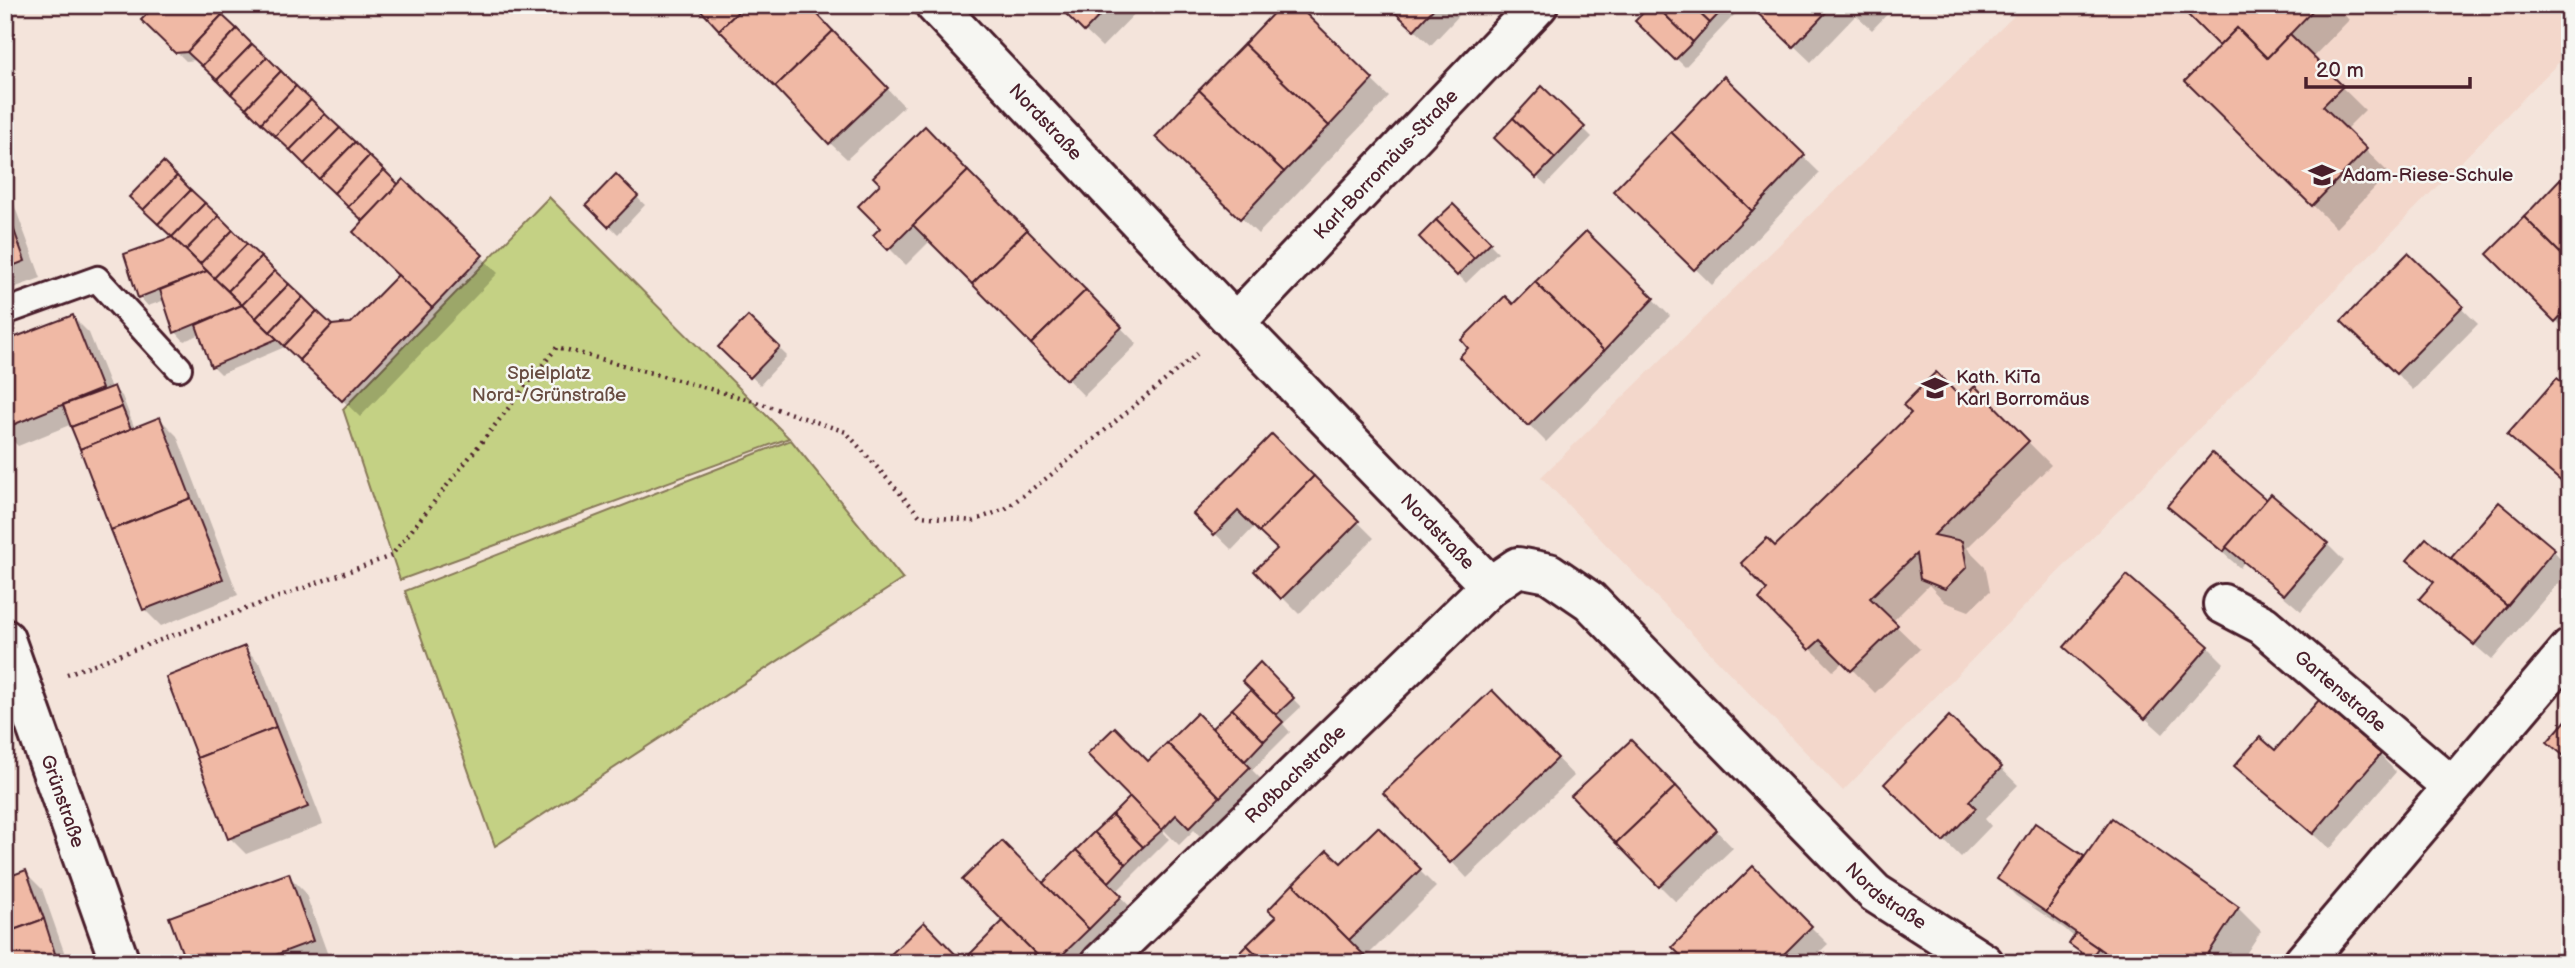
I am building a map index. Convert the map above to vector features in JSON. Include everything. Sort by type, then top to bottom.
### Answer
[{"type":"street","name":"Nordstraße","points":[[935,5],[1235,323],[1490,586],[1518,567],[1549,573],[1590,601],[1875,893],[1984,963]]},
{"type":"street","name":"Karl-Borromäus-Straße","points":[[1235,323],[1538,5]]},
{"type":"street","name":"Roßbachstraße","points":[[1101,963],[1490,586]]},
{"type":"street","name":"Gartenstraße","points":[[2223,604],[2263,625],[2451,786]]},
{"type":"street","name":"Grünstraße","points":[[5,639],[120,963]]},
{"type":"street","points":[[2303,963],[2570,649]]},
{"type":"lane","points":[[5,312],[97,279],[179,368]]},
{"type":"path","points":[[23,690],[391,555],[557,346],[750,400],[846,432],[920,516],[973,521],[1005,509],[1052,474],[1235,323]]},
{"type":"shaded area","name":"Kath. KiTa Karl Borromäus","points":[[2020,5],[2570,5],[2570,51],[1843,791],[1541,477],[2022,8]]},
{"type":"green space","name":"Spielplatz Nord-/Grünstraße","points":[[549,197],[789,438],[400,580],[343,409]]},
{"type":"green space","points":[[791,440],[903,579],[495,846],[405,591]]},
{"type":"building","points":[[156,5],[212,5],[222,15],[187,52],[175,53],[141,20]]},
{"type":"building","points":[[696,5],[745,5],[719,30]]},
{"type":"building","points":[[745,5],[809,5],[833,31],[775,87],[719,30]]},
{"type":"building","points":[[1057,5],[1110,5],[1084,32]]},
{"type":"building","points":[[1281,5],[1297,5],[1373,79],[1329,126],[1244,44]]},
{"type":"building","points":[[1387,5],[1437,5],[1414,30]]},
{"type":"building","points":[[1651,5],[1655,5],[1693,42],[1675,60],[1635,21]]},
{"type":"building","points":[[1655,5],[1691,5],[1710,23],[1693,42]]},
{"type":"building","points":[[1691,5],[1727,5],[1710,23]]},
{"type":"building","points":[[1749,5],[1833,5],[1793,47]]},
{"type":"building","points":[[2178,5],[2318,5],[2267,58],[2237,28],[2219,46]]},
{"type":"building","points":[[222,15],[237,29],[202,66],[187,52]]},
{"type":"building","points":[[2237,28],[2267,58],[2290,34],[2343,86],[2323,106],[2367,149],[2312,206],[2185,81]]},
{"type":"building","points":[[237,29],[252,44],[217,80],[202,66]]},
{"type":"building","points":[[833,31],[888,88],[829,144],[775,87]]},
{"type":"building","points":[[252,44],[267,57],[231,94],[217,80]]},
{"type":"building","points":[[1244,44],[1329,126],[1284,172],[1199,90]]},
{"type":"building","points":[[267,57],[281,71],[246,108],[231,94]]},
{"type":"building","points":[[281,71],[296,86],[261,123],[246,108]]},
{"type":"building","points":[[1724,76],[1805,155],[1752,211],[1671,132]]},
{"type":"building","points":[[296,86],[311,100],[275,136],[261,123]]},
{"type":"building","points":[[1542,86],[1585,127],[1555,158],[1513,118]]},
{"type":"building","points":[[1199,90],[1284,172],[1240,219],[1155,137]]},
{"type":"building","points":[[311,100],[325,114],[290,150],[275,136]]},
{"type":"building","points":[[325,114],[340,128],[304,164],[290,150]]},
{"type":"building","points":[[1513,118],[1555,158],[1536,178],[1494,138]]},
{"type":"building","points":[[925,126],[968,171],[888,250],[873,235],[880,228],[858,206],[880,184],[873,177]]},
{"type":"building","points":[[340,128],[355,142],[319,179],[304,164]]},
{"type":"building","points":[[1671,132],[1752,211],[1694,270],[1613,191]]},
{"type":"building","points":[[355,142],[369,156],[334,193],[319,179]]},
{"type":"building","points":[[369,156],[384,170],[348,207],[334,193]]},
{"type":"building","points":[[163,162],[177,176],[143,210],[129,197]]},
{"type":"building","points":[[384,170],[399,185],[363,221],[348,207]]},
{"type":"building","points":[[968,171],[1027,230],[972,284],[913,225]]},
{"type":"building","points":[[616,174],[638,196],[608,227],[586,205]]},
{"type":"building","points":[[177,176],[191,190],[158,224],[143,210]]},
{"type":"building","points":[[403,179],[483,255],[432,308],[353,232]]},
{"type":"building","points":[[2560,179],[2570,189],[2570,263],[2524,217]]},
{"type":"building","points":[[191,190],[205,203],[172,237],[158,224]]},
{"type":"building","points":[[205,203],[219,216],[186,250],[172,237]]},
{"type":"building","points":[[1453,204],[1491,242],[1474,258],[1436,220]]},
{"type":"building","points":[[5,205],[25,261],[5,269]]},
{"type":"building","points":[[219,216],[233,230],[200,264],[186,250]]},
{"type":"building","points":[[2524,217],[2570,263],[2570,306],[2555,322],[2487,254]]},
{"type":"building","points":[[1436,220],[1474,258],[1457,276],[1419,237]]},
{"type":"building","points":[[233,230],[247,244],[214,278],[200,264]]},
{"type":"building","points":[[1027,230],[1086,290],[1031,344],[972,284]]},
{"type":"building","points":[[1586,231],[1654,298],[1604,351],[1535,282]]},
{"type":"building","points":[[172,237],[207,271],[138,298],[124,254]]},
{"type":"building","points":[[247,244],[261,257],[228,291],[214,278]]},
{"type":"building","points":[[2408,253],[2463,306],[2396,374],[2341,321]]},
{"type":"building","points":[[261,257],[275,271],[242,305],[228,291]]},
{"type":"building","points":[[207,271],[242,305],[174,333],[160,290]]},
{"type":"building","points":[[275,271],[289,284],[256,318],[242,305]]},
{"type":"building","points":[[398,275],[432,308],[342,401],[299,360],[332,325],[351,323]]},
{"type":"building","points":[[1535,282],[1604,351],[1528,426],[1459,357],[1468,348],[1461,340],[1505,296],[1513,304]]},
{"type":"building","points":[[289,284],[303,297],[270,332],[256,318]]},
{"type":"building","points":[[1086,290],[1122,327],[1066,380],[1031,344]]},
{"type":"building","points":[[303,297],[317,311],[284,346],[270,332]]},
{"type":"building","points":[[242,305],[277,339],[211,367],[196,325]]},
{"type":"building","points":[[317,311],[332,325],[299,360],[284,346]]},
{"type":"building","points":[[73,315],[102,389],[5,428],[5,341]]},
{"type":"building","points":[[748,316],[780,347],[750,378],[718,347]]},
{"type":"building","points":[[1936,372],[1962,399],[1975,386],[2029,441],[1934,535],[1962,541],[1967,567],[1945,589],[1920,579],[1916,554],[1870,598],[1898,625],[1851,671],[1820,640],[1809,650],[1759,599],[1767,590],[1741,563],[1767,538],[1775,546],[1911,413],[1903,405]]},
{"type":"building","points":[[2557,378],[2570,389],[2570,489],[2507,435]]},
{"type":"building","points":[[114,386],[122,407],[71,427],[63,405]]},
{"type":"building","points":[[122,407],[131,429],[80,449],[71,427]]},
{"type":"building","points":[[160,417],[191,498],[111,530],[80,449]]},
{"type":"building","points":[[1272,434],[1314,476],[1259,532],[1238,511],[1214,535],[1193,514]]},
{"type":"building","points":[[2212,453],[2267,500],[2223,552],[2167,506]]},
{"type":"building","points":[[1314,476],[1359,521],[1281,599],[1254,571],[1277,549],[1259,532]]},
{"type":"building","points":[[2271,494],[2328,543],[2284,595],[2226,547]]},
{"type":"building","points":[[191,498],[223,579],[143,610],[111,530]]},
{"type":"building","points":[[2499,502],[2555,549],[2507,606],[2451,558]]},
{"type":"building","points":[[2426,538],[2507,606],[2474,645],[2419,599],[2434,582],[2407,560]]},
{"type":"building","points":[[2127,575],[2209,646],[2145,719],[2064,647]]},
{"type":"building","points":[[245,646],[276,727],[197,758],[166,677]]},
{"type":"building","points":[[1260,662],[1294,698],[1276,715],[1242,681]]},
{"type":"building","points":[[1251,690],[1283,722],[1264,741],[1232,709]]},
{"type":"building","points":[[1492,690],[1558,758],[1450,863],[1383,793]]},
{"type":"building","points":[[2319,700],[2381,754],[2313,834],[2234,766],[2260,737],[2275,750]]},
{"type":"building","points":[[1232,709],[1264,741],[1245,761],[1212,728]]},
{"type":"building","points":[[1197,713],[1250,767],[1220,797],[1167,743]]},
{"type":"building","points":[[1949,716],[2002,767],[1969,801],[1976,808],[1943,842],[1884,784]]},
{"type":"building","points":[[2570,716],[2570,761],[2547,742]]},
{"type":"building","points":[[276,727],[308,807],[228,839],[197,758]]},
{"type":"building","points":[[1115,727],[1148,761],[1167,743],[1220,797],[1189,828],[1176,815],[1162,830],[1087,754]]},
{"type":"building","points":[[1631,740],[1676,786],[1616,843],[1571,796]]},
{"type":"building","points":[[1676,786],[1717,830],[1659,887],[1616,843]]},
{"type":"building","points":[[1130,797],[1162,830],[1143,847],[1112,815]]},
{"type":"building","points":[[1112,815],[1143,847],[1126,864],[1094,832]]},
{"type":"building","points":[[2112,818],[2239,907],[2202,963],[2120,963],[2046,912]]},
{"type":"building","points":[[2035,823],[2084,856],[2046,912],[1997,879]]},
{"type":"building","points":[[1378,827],[1421,869],[1349,940],[1293,884],[1327,850],[1341,863]]},
{"type":"building","points":[[1094,832],[1126,864],[1109,882],[1076,850]]},
{"type":"building","points":[[1002,841],[1089,929],[1054,963],[1045,963],[962,880]]},
{"type":"building","points":[[1076,850],[1122,896],[1089,929],[1043,883]]},
{"type":"building","points":[[1753,866],[1812,926],[1775,963],[1688,963],[1672,947]]},
{"type":"building","points":[[26,870],[44,919],[5,933],[5,878]]},
{"type":"building","points":[[289,873],[313,941],[254,963],[186,963],[169,917]]},
{"type":"building","points":[[1293,884],[1366,957],[1361,963],[1265,963],[1247,945],[1276,917],[1268,910]]},
{"type":"building","points":[[44,919],[58,963],[5,963],[5,933]]},
{"type":"building","points":[[1003,921],[1045,963],[964,963]]},
{"type":"building","points":[[924,922],[964,963],[882,963]]},
{"type":"building","points":[[2076,933],[2098,948],[2090,959],[2069,944]]},
{"type":"building","points":[[1247,945],[1265,963],[1229,963]]},
{"type":"place","name":"Adam-Riese-Schule","points":[[2322,175]]},
{"type":"place","name":"Kath. KiTa Karl Borromäus","points":[[1935,388]]}]
